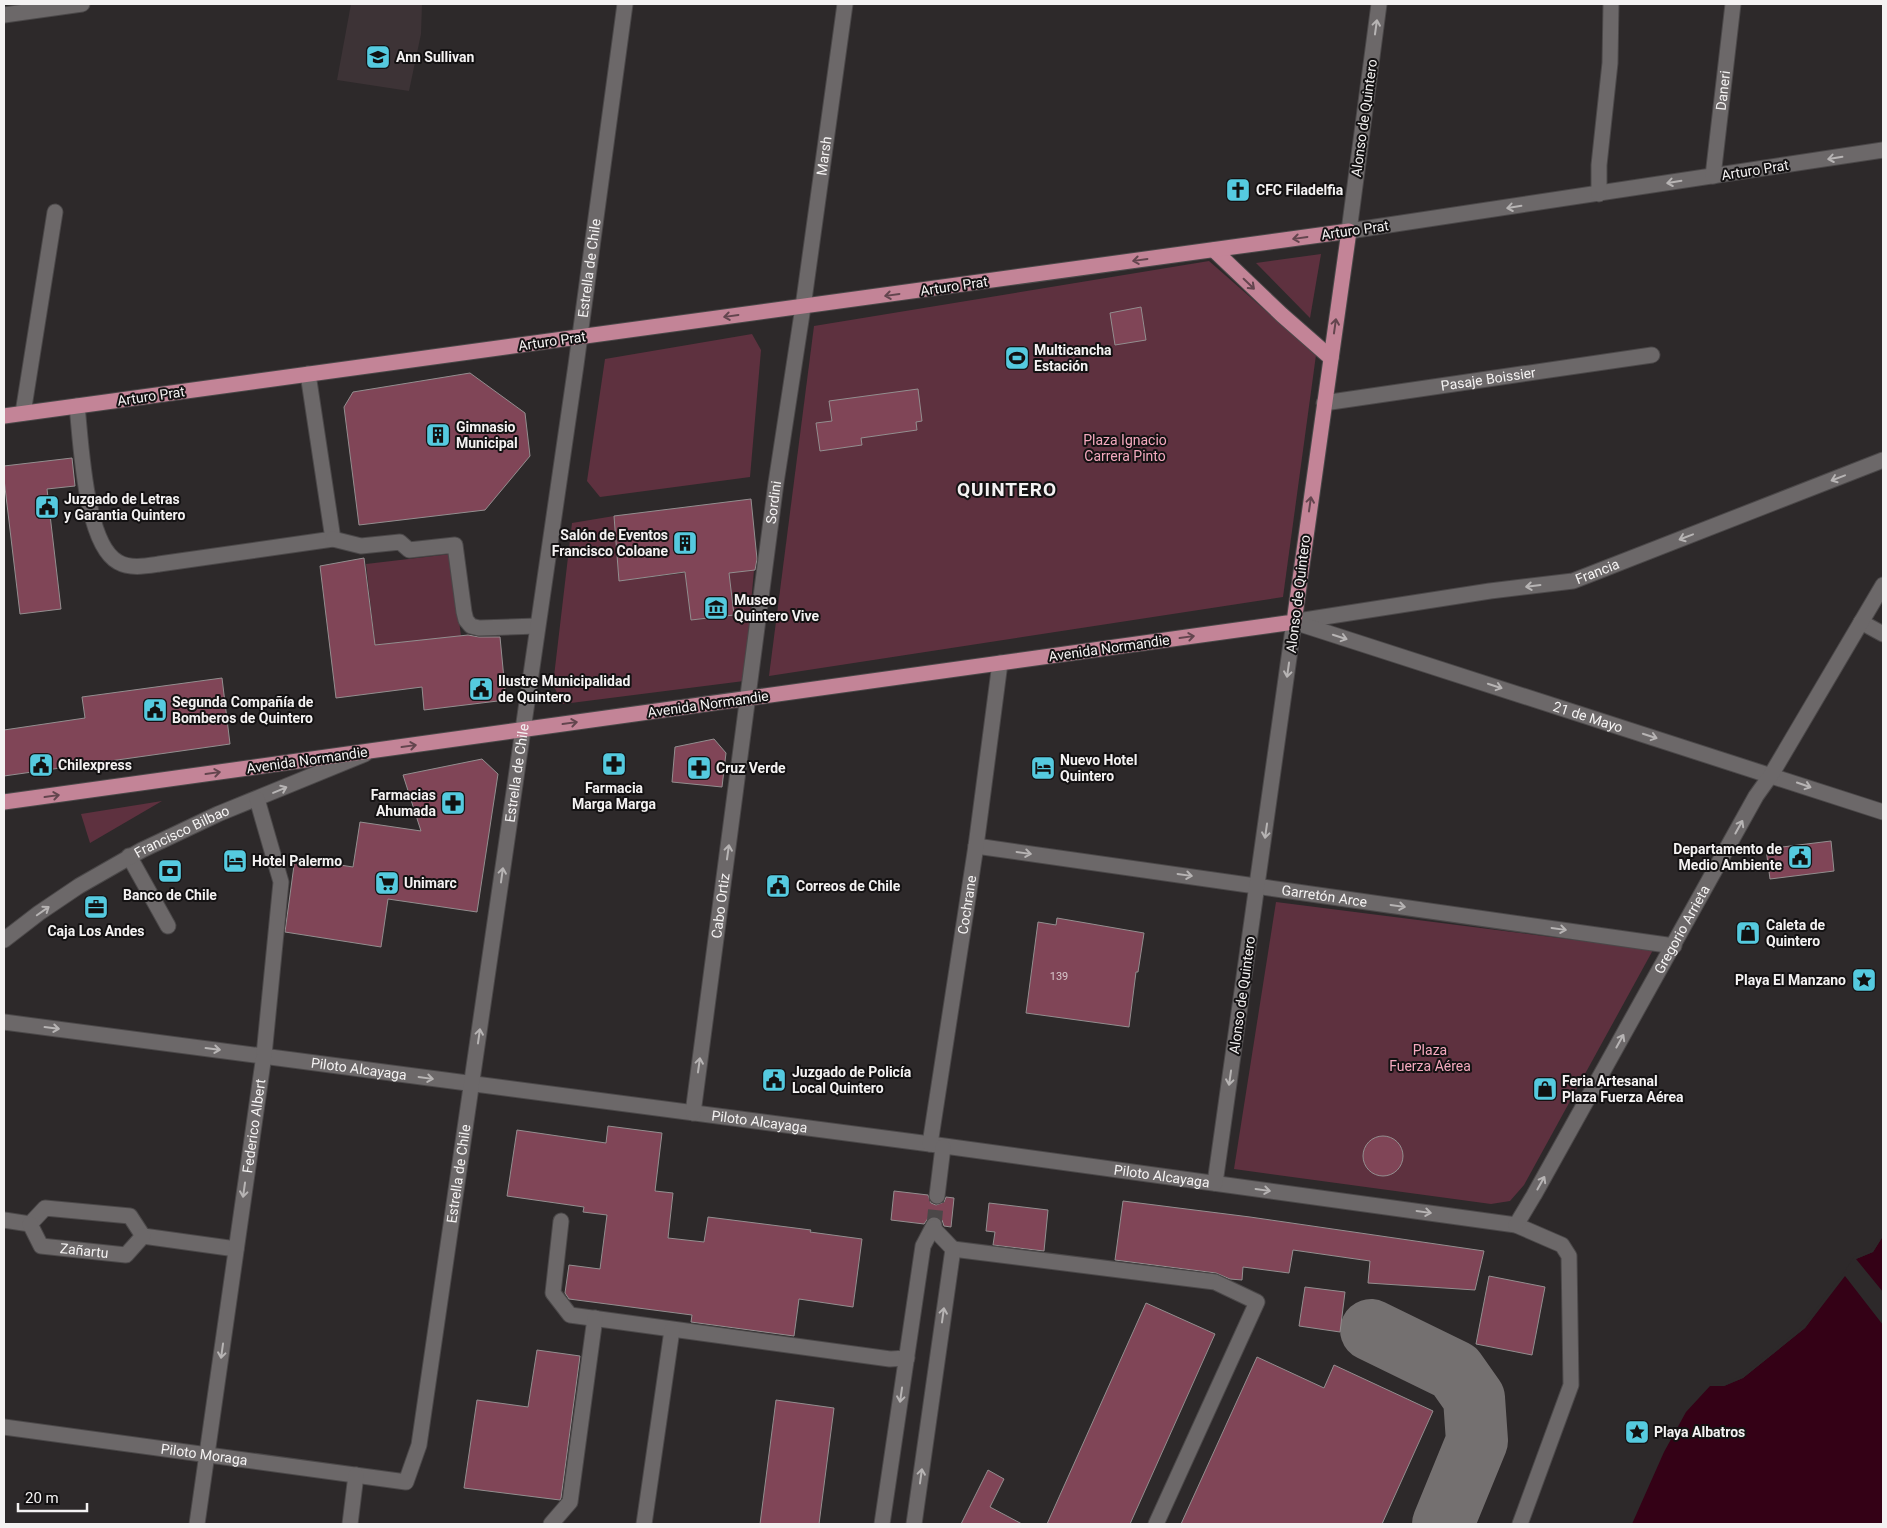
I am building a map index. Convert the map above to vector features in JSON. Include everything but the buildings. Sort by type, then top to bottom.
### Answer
[{"type":"main road","name":"Arturo Prat","points":[[4,416],[1349,232]]},
{"type":"main road","name":"Alonso de Quintero","points":[[1294,622],[1349,232]]},
{"type":"main road","points":[[1214,250],[1282,315],[1331,358]]},
{"type":"main road","name":"Avenida Normandie","points":[[4,802],[1294,622]]},
{"type":"street","points":[[4,15],[82,4]]},
{"type":"street","name":"Estrella de Chile","points":[[406,1482],[419,1445],[580,337],[626,4]]},
{"type":"street","name":"Marsh","points":[[803,307],[845,4]]},
{"type":"street","name":"Alonso de Quintero","points":[[1349,232],[1380,4]]},
{"type":"street","points":[[1599,194],[1599,165],[1610,63],[1611,4]]},
{"type":"street","name":"Daneri","points":[[1713,176],[1733,4]]},
{"type":"street","name":"Arturo Prat","points":[[1349,232],[1883,150]]},
{"type":"street","points":[[23,413],[55,212]]},
{"type":"street","name":"Sordini","points":[[748,698],[776,483],[803,307]]},
{"type":"street","name":"Pasaje Boissier","points":[[1324,403],[1652,355]]},
{"type":"street","points":[[308,374],[333,538]]},
{"type":"street","points":[[77,406],[90,511],[97,536],[106,554],[119,563],[135,567],[333,538],[361,546],[400,542],[409,550],[455,545],[464,612],[470,626],[479,628],[537,626]]},
{"type":"street","name":"Francia","points":[[1294,622],[1490,591],[1573,581],[1883,460]]},
{"type":"street","name":"Gregorio Arrieta","points":[[1516,1225],[1674,946],[1756,796],[1771,775],[1883,585]]},
{"type":"street","name":"Alonso de Quintero","points":[[1215,1183],[1294,622]]},
{"type":"street","name":"21 de Mayo","points":[[1294,622],[1883,812]]},
{"type":"street","points":[[1861,622],[1883,634]]},
{"type":"street","name":"Cochrane","points":[[937,1196],[936,1146],[1000,663]]},
{"type":"street","name":"Cabo Ortiz","points":[[693,1113],[748,698]]},
{"type":"street","name":"Francisco Bilbao","points":[[4,940],[79,886],[129,856],[180,831],[374,751]]},
{"type":"street","name":"Federico Albert","points":[[198,1524],[264,1055],[281,882],[257,800]]},
{"type":"street","name":"Garretón Arce","points":[[976,846],[1674,946]]},
{"type":"street","points":[[129,856],[168,926]]},
{"type":"street","name":"Piloto Alcayaga","points":[[4,1022],[264,1055],[1516,1225],[1562,1245],[1568,1256],[1571,1384],[1520,1524]]},
{"type":"street","points":[[4,1220],[30,1224],[45,1208],[130,1216],[143,1236],[236,1248]]},
{"type":"street","points":[[561,1220],[553,1293],[570,1315],[890,1359],[907,1358]]},
{"type":"street","name":"Zañartu","points":[[30,1224],[41,1246],[50,1247],[126,1255],[143,1236]]},
{"type":"street","points":[[882,1524],[923,1246],[934,1226],[953,1249],[1215,1282],[1257,1302],[1156,1524]]},
{"type":"street","points":[[914,1524],[953,1249]]},
{"type":"street","points":[[551,1524],[570,1502],[595,1318]]},
{"type":"street","points":[[644,1524],[672,1330]]},
{"type":"street","name":"Piloto Moraga","points":[[4,1427],[406,1482]]},
{"type":"street","points":[[350,1524],[356,1475]]},
{"type":"shaded area","name":"Ann Sullivan","points":[[351,4],[422,4],[421,34],[409,91],[337,80]]},
{"type":"shaded area","points":[[1883,1236],[1883,1524],[1632,1524],[1664,1452],[1686,1412],[1710,1386],[1724,1386],[1743,1378],[1805,1328],[1856,1259],[1873,1252]]},
{"type":"green space","points":[[1321,254],[1310,318],[1256,263]]},
{"type":"green space","name":"Plaza Ignacio Carrera Pinto","points":[[1209,261],[1316,355],[1283,597],[769,676],[814,326]]},
{"type":"green space","points":[[752,334],[761,350],[750,477],[600,497],[587,481],[605,359]]},
{"type":"green space","points":[[614,516],[619,581],[685,573],[691,620],[734,615],[729,573],[754,570],[744,681],[563,704],[553,685],[572,523]]},
{"type":"green space","points":[[451,554],[461,636],[375,645],[366,564]]},
{"type":"green space","points":[[162,801],[90,843],[81,814]]},
{"type":"green space","name":"Plaza Fuerza Aérea","points":[[1276,902],[1653,950],[1524,1185],[1510,1201],[1491,1204],[1234,1169]]},
{"type":"pier","points":[[1883,1234],[1873,1252],[1856,1259],[1883,1292],[1883,1325],[1845,1276],[1805,1328],[1743,1378],[1724,1386],[1710,1386],[1709,1384],[1723,1383],[1742,1376],[1803,1326],[1854,1257],[1871,1250]]},
{"type":"taxiway","points":[[1371,1330],[1455,1371],[1474,1398],[1477,1441],[1443,1524]]},
{"type":"tunnel","points":[[934,1225],[937,1196]]},
{"type":"place","name":"Ann Sullivan","points":[[378,57]]},
{"type":"place","name":"CFC Filadelfia","points":[[1238,190]]},
{"type":"place","name":"Multicancha Estación","points":[[1017,358]]},
{"type":"place","name":"Gimnasio Municipal","points":[[438,435]]},
{"type":"place","name":"Juzgado de Letras y Garantia Quintero","points":[[47,507]]},
{"type":"place","name":"Salón de Eventos Francisco Coloane","points":[[685,543]]},
{"type":"place","name":"Museo Quintero Vive","points":[[716,608]]},
{"type":"place","name":"Ilustre Municipalidad de Quintero","points":[[481,689]]},
{"type":"place","name":"Segunda Compañía de Bomberos de Quintero","points":[[155,710]]},
{"type":"place","name":"Farmacia Marga Marga","points":[[614,764]]},
{"type":"place","name":"Chilexpress","points":[[41,765]]},
{"type":"place","name":"Cruz Verde","points":[[699,768]]},
{"type":"place","name":"Nuevo Hotel Quintero","points":[[1043,768]]},
{"type":"place","name":"Farmacias Ahumada","points":[[453,803]]},
{"type":"place","name":"Departamento de Medio Ambiente","points":[[1800,857]]},
{"type":"place","name":"Hotel Palermo","points":[[235,861]]},
{"type":"place","name":"Banco de Chile","points":[[170,871]]},
{"type":"place","name":"Unimarc","points":[[387,883]]},
{"type":"place","name":"Correos de Chile","points":[[778,886]]},
{"type":"place","name":"Caja Los Andes","points":[[96,907]]},
{"type":"place","name":"Caleta de Quintero","points":[[1748,933]]},
{"type":"place","name":"Playa El Manzano","points":[[1864,980]]},
{"type":"place","name":"Juzgado de Policía Local Quintero","points":[[774,1080]]},
{"type":"place","name":"Feria Artesanal Plaza Fuerza Aérea","points":[[1545,1089]]},
{"type":"place","name":"Playa Albatros","points":[[1637,1432]]},
{"type":"district","name":"QUINTERO","points":[[1007,489]]}]
